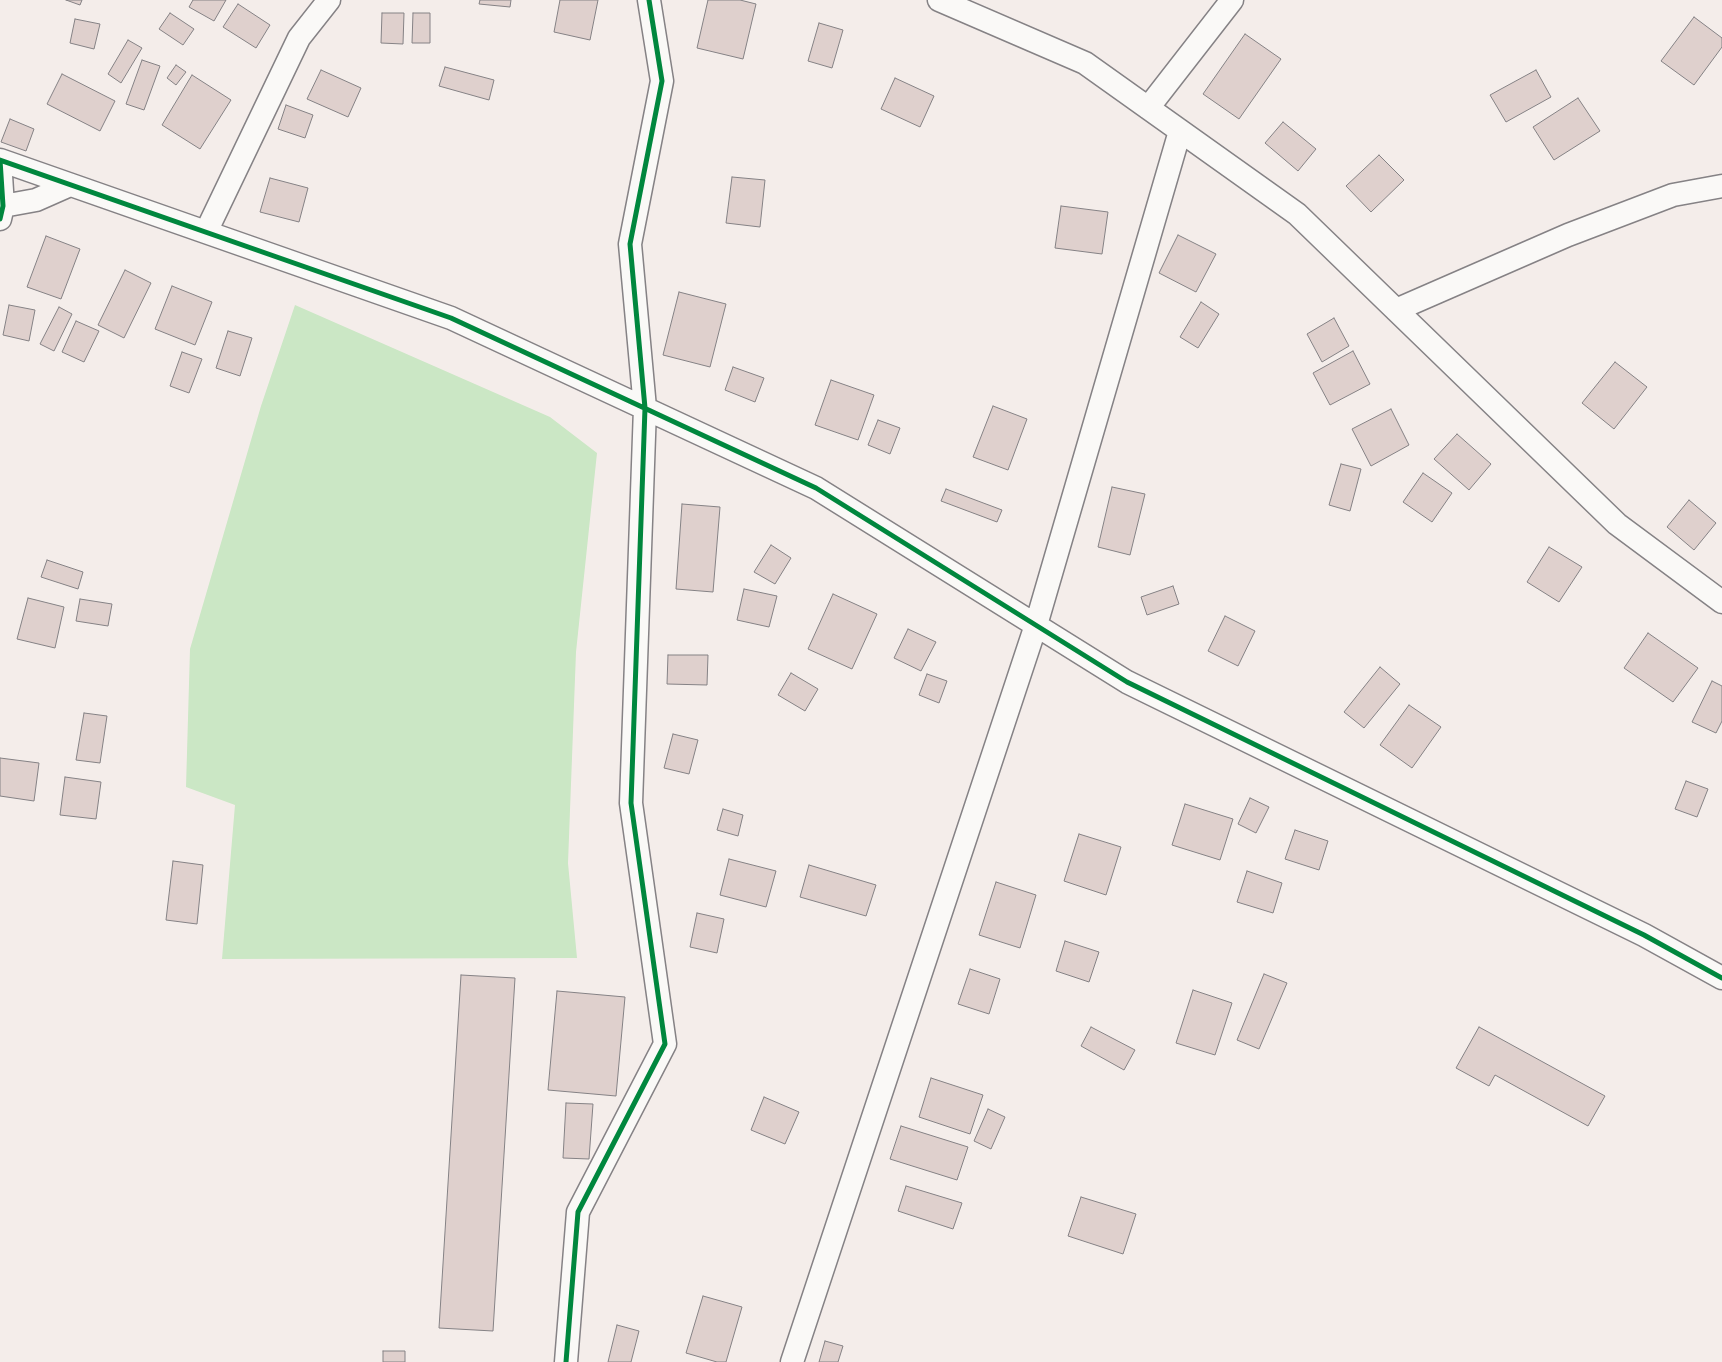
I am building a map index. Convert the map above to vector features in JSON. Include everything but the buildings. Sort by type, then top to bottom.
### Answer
[{"type":"street","points":[[206,232],[300,38],[329,0]]},
{"type":"street","points":[[566,1362],[578,1212],[665,1044],[631,803],[645,408],[630,244],[662,81],[649,0]]},
{"type":"street","points":[[939,0],[1085,63],[1297,214],[1617,524],[1722,602]]},
{"type":"street","points":[[1148,108],[1232,0]]},
{"type":"street","points":[[792,1362],[1036,625],[1180,131]]},
{"type":"street","points":[[70,185],[36,200],[2,212],[0,160],[451,318],[816,488],[1127,682],[1644,935],[1722,978]]},
{"type":"street","points":[[1396,310],[1568,235],[1672,194],[1722,186]]},
{"type":"green space","points":[[295,305],[550,417],[597,453],[576,652],[568,863],[577,958],[222,959],[235,805],[186,787],[190,649],[261,406]]},
{"type":"cycle path","points":[[566,1362],[578,1212],[665,1044],[631,803],[645,408],[630,244],[662,81],[649,0]]},
{"type":"cycle path","points":[[0,219],[3,206],[0,160],[451,318],[816,488],[1127,682],[1644,935],[1722,978]]}]
